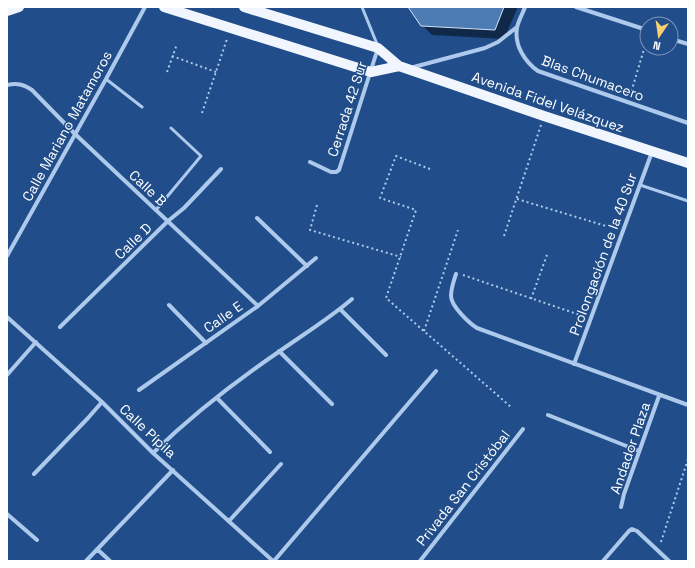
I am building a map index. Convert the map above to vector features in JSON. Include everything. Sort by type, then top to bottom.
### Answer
[{"type":"main road","points":[[7,11],[19,7]]},
{"type":"main road","points":[[164,7],[371,72],[403,67]]},
{"type":"main road","name":"Avenida Fidel Velázquez","points":[[244,7],[378,48],[403,67],[544,116],[688,163]]},
{"type":"street","name":"Calle Mariano Matamoros","points":[[7,256],[145,7]]},
{"type":"street","points":[[403,67],[486,48],[498,42],[517,27],[525,7]]},
{"type":"street","points":[[576,7],[639,27]]},
{"type":"street","name":"Blas Chumacero","points":[[517,27],[517,39],[520,49],[528,62],[538,71],[688,123]]},
{"type":"street","name":"Cerrada 42 Sur","points":[[310,162],[331,172],[336,172],[339,170],[378,48]]},
{"type":"street","name":"Calle B","points":[[7,85],[25,85],[32,90],[75,134],[258,306]]},
{"type":"street","name":"Prolongación de la 40 Sur","points":[[574,364],[652,151]]},
{"type":"street","name":"Calle D","points":[[60,327],[184,208],[221,169]]},
{"type":"street","points":[[257,218],[307,266]]},
{"type":"street","name":"Calle E","points":[[139,390],[258,306],[316,258]]},
{"type":"street","points":[[456,274],[451,297],[453,302],[472,325],[659,396],[688,405]]},
{"type":"street","points":[[153,453],[167,439],[217,398],[279,351],[352,299]]},
{"type":"street","points":[[169,306],[206,343]]},
{"type":"street","points":[[340,309],[386,355]]},
{"type":"street","name":"Calle Pípila","points":[[7,317],[102,402],[153,453],[273,561]]},
{"type":"street","points":[[7,375],[36,342]]},
{"type":"street","points":[[279,351],[332,404]]},
{"type":"street","points":[[273,561],[436,371]]},
{"type":"street","name":"Andador Plaza","points":[[621,507],[624,494],[659,396]]},
{"type":"street","points":[[217,398],[270,452]]},
{"type":"street","points":[[34,474],[102,402]]},
{"type":"street","points":[[548,415],[639,451]]},
{"type":"street","name":"Privada San Cristóbal","points":[[420,561],[523,429]]},
{"type":"street","points":[[229,521],[281,464]]},
{"type":"street","points":[[86,561],[173,470]]},
{"type":"street","points":[[7,514],[37,540]]},
{"type":"street","points":[[603,561],[628,531],[632,529],[637,531],[669,561]]},
{"type":"street","points":[[97,549],[110,561]]},
{"type":"lane","points":[[362,7],[378,48]]},
{"type":"lane","points":[[106,79],[142,107]]},
{"type":"lane","points":[[156,210],[201,156],[171,128]]},
{"type":"lane","points":[[640,185],[688,201]]},
{"type":"path","points":[[202,113],[231,27]]},
{"type":"path","points":[[167,72],[177,44]]},
{"type":"path","points":[[172,56],[216,72]]},
{"type":"path","points":[[628,103],[642,56]]},
{"type":"path","points":[[504,236],[544,116]]},
{"type":"path","points":[[430,169],[396,156],[380,198],[416,210],[386,298],[511,406]]},
{"type":"path","points":[[517,198],[606,226]]},
{"type":"path","points":[[318,205],[310,230],[400,257]]},
{"type":"path","points":[[424,331],[458,230]]},
{"type":"path","points":[[531,299],[548,252]]},
{"type":"path","points":[[456,274],[590,318]]},
{"type":"path","points":[[658,551],[688,459]]},
{"type":"path","points":[[684,471],[688,472]]},
{"type":"building","points":[[408,7],[504,7],[495,30],[421,26]]}]
